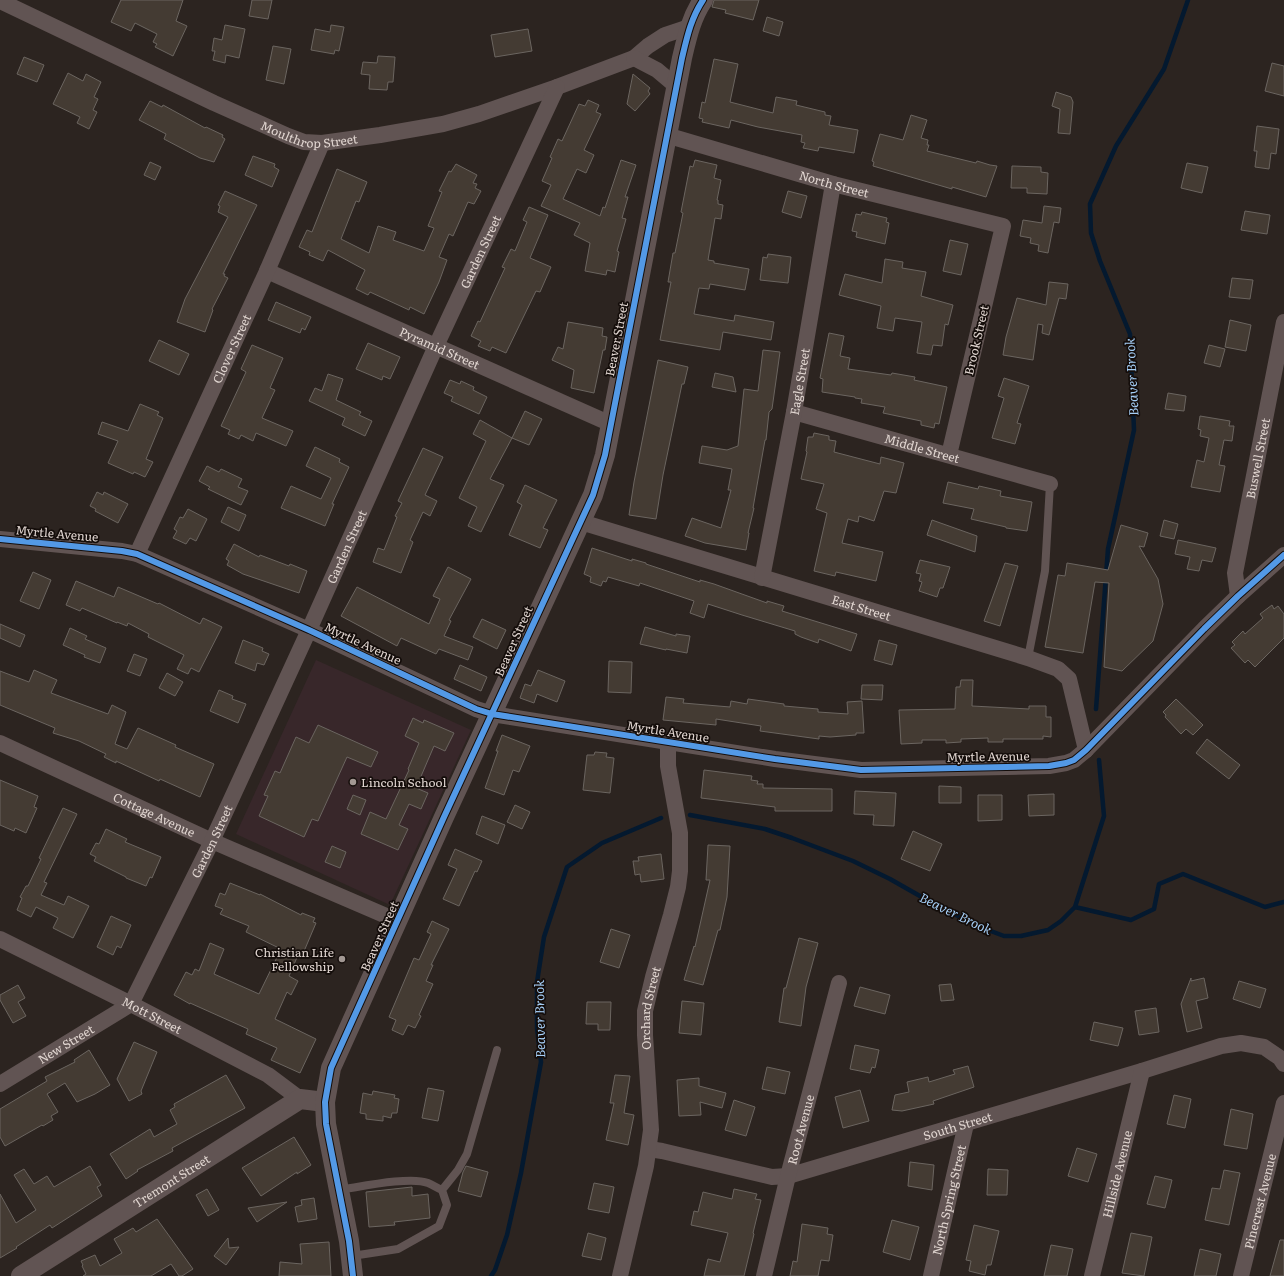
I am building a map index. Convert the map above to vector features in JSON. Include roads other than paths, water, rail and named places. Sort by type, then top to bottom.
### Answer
[{"type":"street","name":"Beaver Street","points":[[353,1276],[352,1256],[326,1124],[326,1102],[331,1068],[593,495],[611,424],[676,86],[689,28],[697,8],[703,0]]},
{"type":"street","name":"Moulthrop Street","points":[[0,1],[214,103],[288,136],[304,142],[322,143],[443,124],[479,114],[634,58],[648,46],[666,35],[689,28]]},
{"type":"street","points":[[634,58],[657,70],[676,86]]},
{"type":"street","name":"Garden Street","points":[[131,1004],[212,841],[309,630],[436,346],[557,87]]},
{"type":"street","name":"North Street","points":[[666,135],[833,184],[1003,226]]},
{"type":"street","name":"Clover Street","points":[[137,554],[267,271],[322,143]]},
{"type":"street","name":"Eagle Street","points":[[762,578],[794,412],[833,184]]},
{"type":"street","name":"Brook Street","points":[[949,455],[1003,226]]},
{"type":"street","name":"Pyramid Street","points":[[267,271],[611,424]]},
{"type":"street","name":"Buswell Street","points":[[1238,596],[1235,573],[1284,322]]},
{"type":"street","name":"Middle Street","points":[[794,412],[1050,484]]},
{"type":"street","name":"East Street","points":[[581,522],[1028,658],[1058,669],[1069,679],[1086,750]]},
{"type":"street","name":"Myrtle Avenue","points":[[0,539],[122,550],[137,554],[309,630],[476,709],[492,714],[668,742],[861,770],[1050,766],[1074,760],[1086,750],[1204,628],[1284,555]]},
{"type":"street","name":"Orchard Street","points":[[620,1276],[652,1130],[645,1035],[645,1011],[678,888],[680,871],[680,833],[668,766],[668,742]]},
{"type":"street","name":"Cottage Avenue","points":[[0,743],[212,841],[398,921]]},
{"type":"street","name":"Mott Street","points":[[0,940],[131,1004],[268,1075],[300,1099]]},
{"type":"street","name":"Root Avenue","points":[[764,1276],[788,1176],[839,983]]},
{"type":"street","name":"New Street","points":[[0,1084],[131,1004]]},
{"type":"street","name":"South Street","points":[[649,1149],[662,1150],[772,1177],[788,1176],[966,1124],[1221,1046],[1241,1044],[1264,1046],[1280,1058],[1284,1064]]},
{"type":"street","name":"Hillside Avenue","points":[[1092,1276],[1142,1071]]},
{"type":"street","points":[[300,1099],[326,1102]]},
{"type":"street","name":"Tremont Street","points":[[21,1276],[300,1099]]},
{"type":"street","name":"Pinecrest Avenue","points":[[1241,1276],[1284,1102]]},
{"type":"street","name":"North Spring Street","points":[[931,1276],[966,1124]]},
{"type":"lane","points":[[1028,658],[1045,571],[1050,484]]},
{"type":"lane","points":[[442,1190],[458,1170],[467,1154],[497,1050]]},
{"type":"lane","points":[[339,1190],[412,1181],[427,1183],[442,1190],[447,1205],[439,1226],[398,1249],[352,1256]]},
{"type":"waterway","name":"Beaver Brook","points":[[1096,709],[1108,549],[1134,430],[1130,334],[1100,261],[1091,233],[1090,204],[1116,146],[1164,69],[1188,0]]},
{"type":"waterway","name":"Beaver Brook","points":[[690,815],[765,829],[792,838],[853,861],[980,927],[1004,936],[1021,936],[1048,930],[1061,921],[1075,907],[1104,816],[1099,760]]},
{"type":"waterway","name":"Beaver Brook","points":[[491,1276],[495,1270],[507,1235],[521,1173],[541,1062],[537,1028],[537,982],[544,937],[567,867],[602,843],[661,818]]},
{"type":"waterway","points":[[1075,907],[1131,920],[1154,909],[1159,884],[1183,874],[1265,907],[1284,902]]},
{"type":"place","name":"Lincoln School","points":[[353,782]]},
{"type":"place","name":"Christian Life Fellowship","points":[[342,959]]}]
